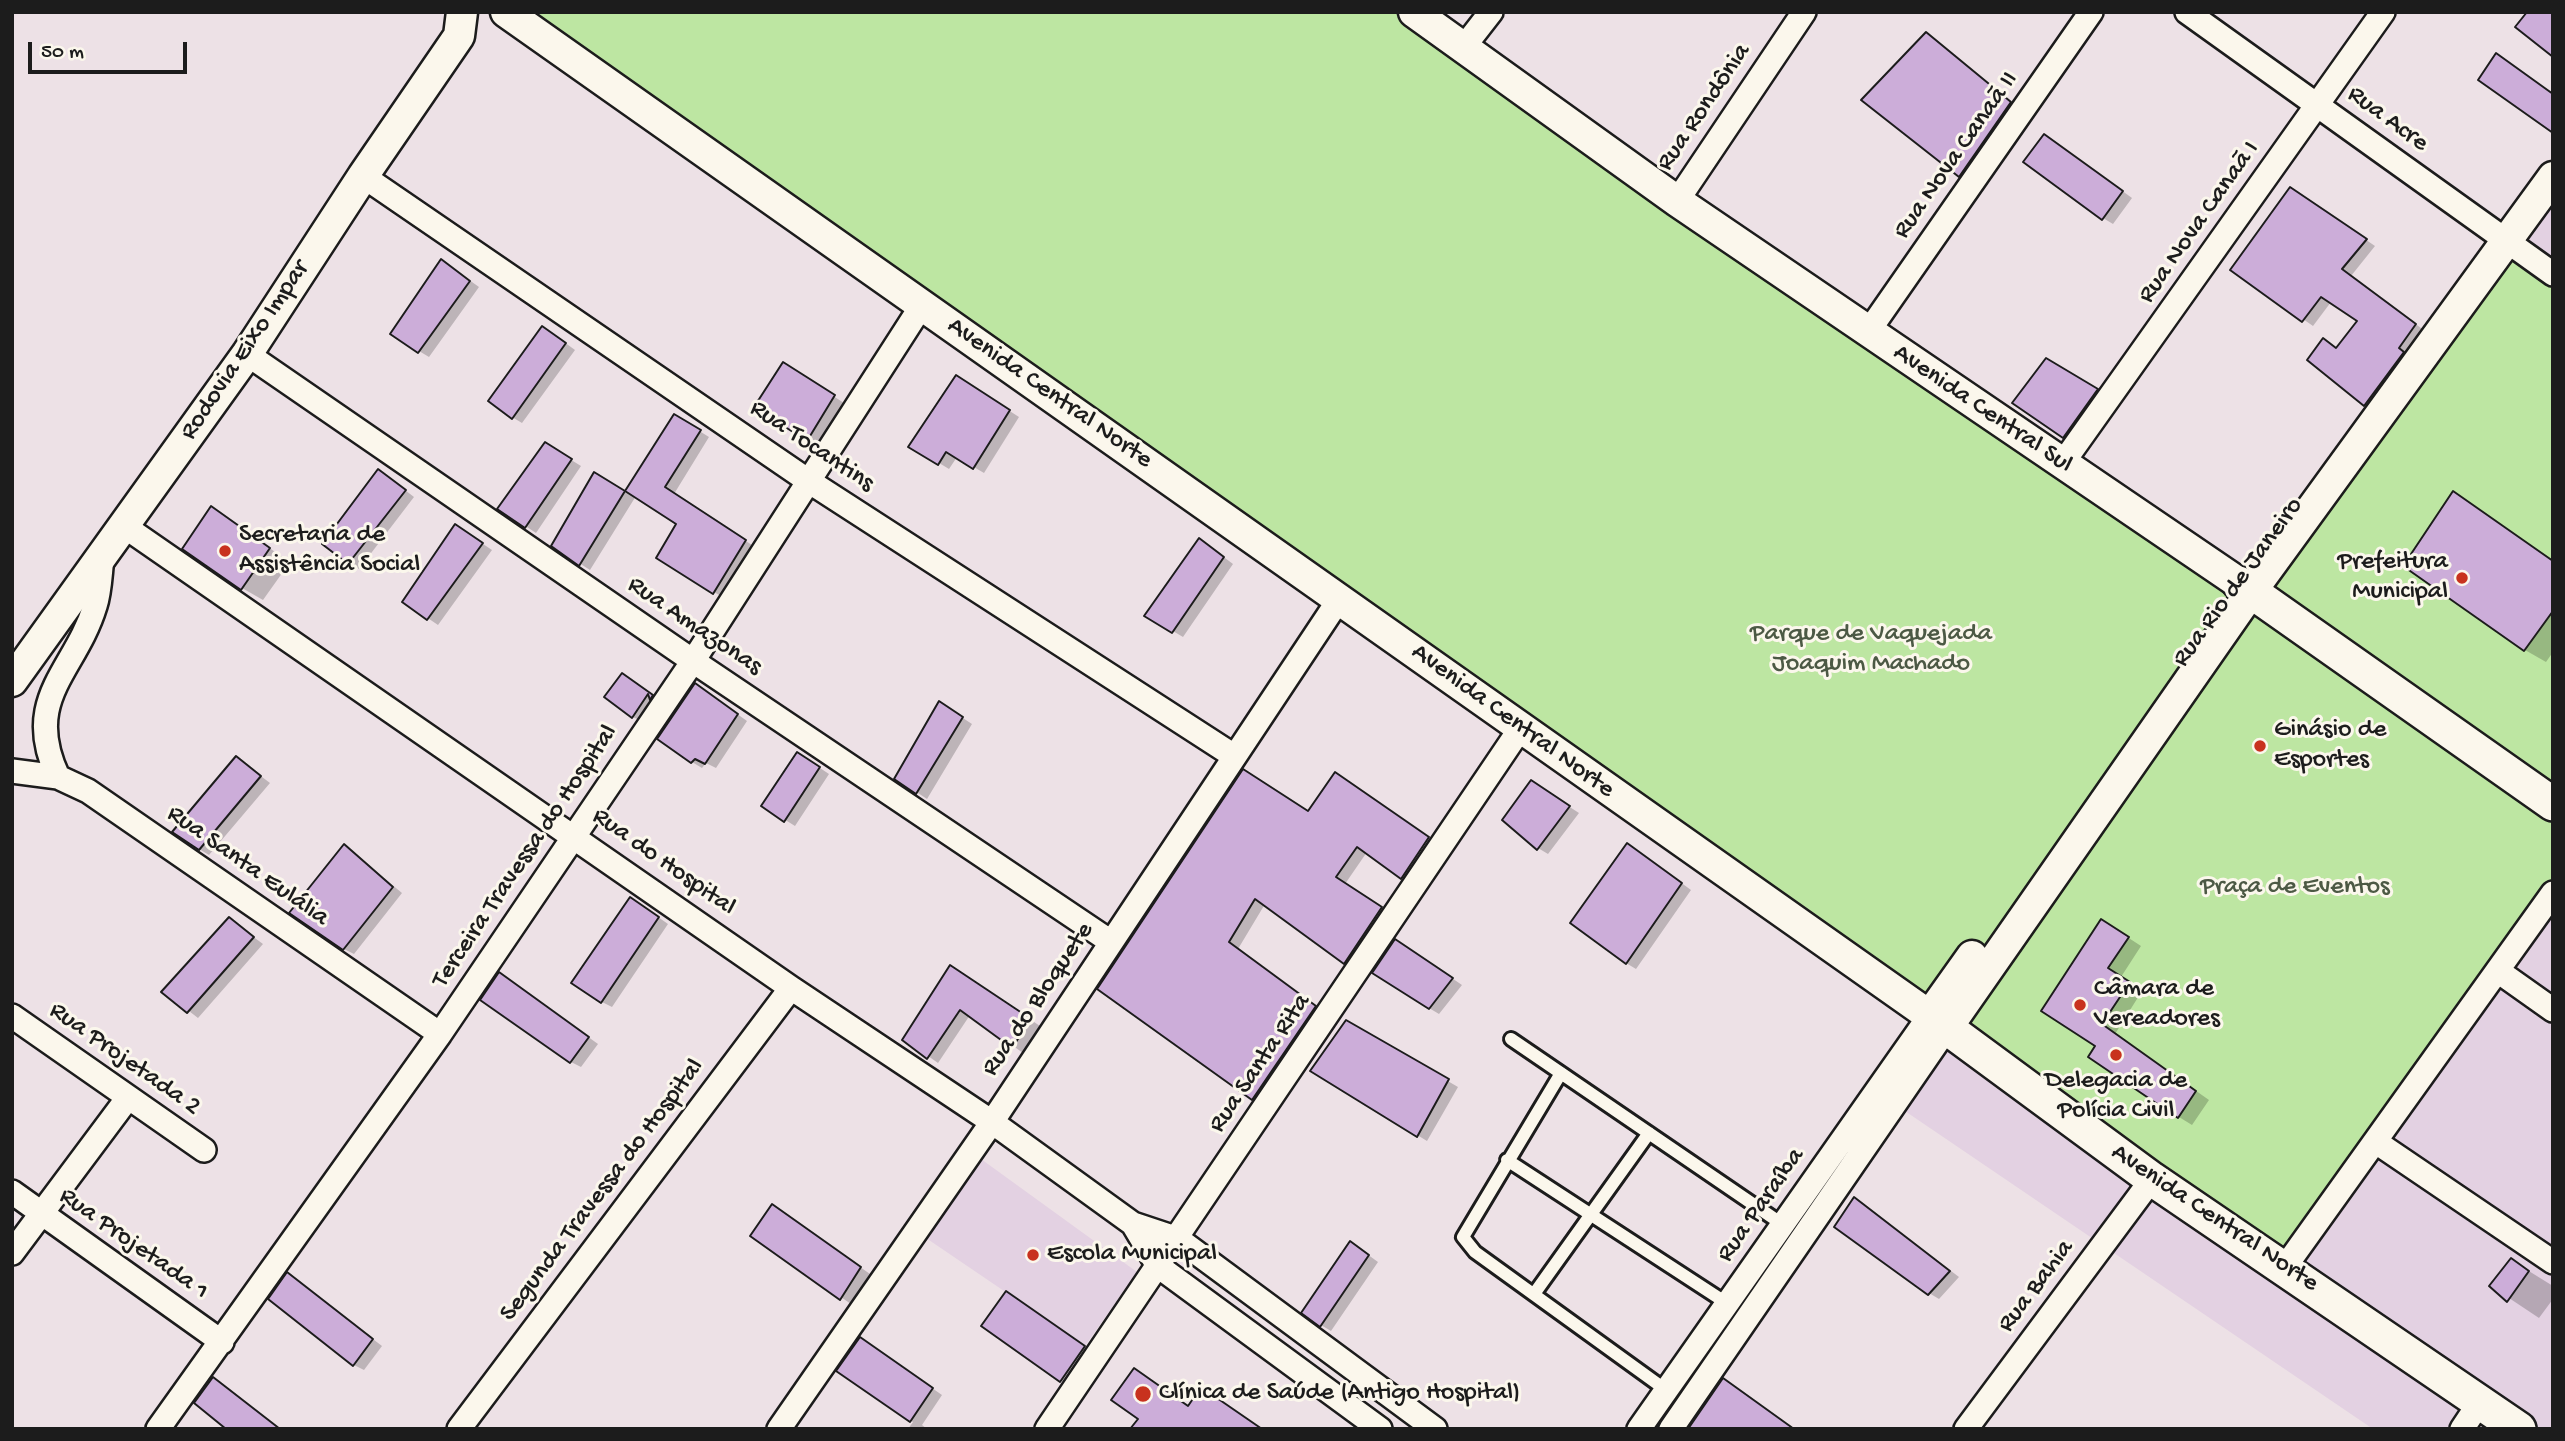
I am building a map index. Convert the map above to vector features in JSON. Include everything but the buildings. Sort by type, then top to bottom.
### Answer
[{"type":"main road","name":"Avenida Central Sul","points":[[2245,587],[2553,804]]},
{"type":"main road","name":"Avenida Central Norte","points":[[1938,1022],[2152,1179],[2285,1267],[2519,1429]]},
{"type":"street","name":"Rodovia Eixo Impar","points":[[12,681],[247,354],[363,176],[459,36],[462,12]]},
{"type":"street","name":"Avenida Central Norte","points":[[506,12],[1938,1022]]},
{"type":"street","name":"Avenida Central Sul","points":[[1414,12],[1677,201],[2245,587]]},
{"type":"street","points":[[1463,48],[1491,12]]},
{"type":"street","name":"Rua Rondônia","points":[[1677,201],[1804,12]]},
{"type":"street","name":"Rua Nova Canaã II","points":[[1868,332],[2091,12]]},
{"type":"street","name":"Rua Acre","points":[[2187,12],[2553,274]]},
{"type":"street","name":"Rua Nova Canaã I","points":[[2062,464],[2383,12]]},
{"type":"street","name":"Rua Rio de Janeiro","points":[[2501,239],[2553,154]]},
{"type":"street","name":"Rua Tocantins","points":[[363,176],[807,480],[1234,755]]},
{"type":"street","name":"Rua Rio de Janeiro","points":[[1938,1022],[2245,587],[2501,239],[2553,177]]},
{"type":"street","name":"Terceira Travessa do Hospital","points":[[158,1429],[440,1034],[573,834],[693,661],[922,305]]},
{"type":"street","name":"Rua Amazonas","points":[[247,354],[693,661],[1111,942]]},
{"type":"street","name":"Rua do Hospital","points":[[124,526],[573,834],[791,988],[992,1122],[1133,1224],[1178,1239],[1435,1429]]},
{"type":"street","points":[[58,776],[46,751],[44,730],[50,700],[65,663],[95,606],[102,558]]},
{"type":"street","name":"Rua do Bloquete","points":[[779,1429],[992,1122],[1340,598]]},
{"type":"street","name":"Rua Santa Rita","points":[[1047,1429],[1178,1239],[1520,729]]},
{"type":"street","name":"Rua Santa Eulália","points":[[12,771],[58,776],[88,791],[440,1034]]},
{"type":"street","points":[[2285,1267],[2553,893]]},
{"type":"street","points":[[2498,971],[2553,1010]]},
{"type":"street","name":"Segunda Travessa do Hospital","points":[[459,1429],[791,988]]},
{"type":"street","name":"Rua Projetada 2","points":[[12,1016],[204,1150]]},
{"type":"street","name":"Rua Paraíba","points":[[1639,1429],[1783,1225],[1938,1022]]},
{"type":"street","name":"Rua Paraíba","points":[[1671,1429],[1803,1238],[1938,1022]]},
{"type":"street","points":[[12,1254],[128,1099]]},
{"type":"street","points":[[2376,1142],[2553,1262]]},
{"type":"street","name":"Rua Bahia","points":[[1966,1429],[2152,1179]]},
{"type":"street","name":"Rua Projetada 1","points":[[12,1192],[222,1342]]},
{"type":"street","name":"Rua do Hospital","points":[[1133,1224],[1158,1266],[1371,1426]]},
{"type":"street","points":[[2462,1429],[2480,1402]]},
{"type":"lane","points":[[1511,1039],[1803,1238]]},
{"type":"lane","points":[[1561,1073],[1463,1237],[1475,1252],[1665,1390]]},
{"type":"lane","points":[[1534,1294],[1649,1133]]},
{"type":"lane","points":[[1507,1160],[1728,1304]]},
{"type":"shaded area","points":[[2553,184],[2553,1429],[2373,1429],[1874,1090]]},
{"type":"shaded area","name":"Escola Municipal","points":[[981,1159],[1137,1272],[1085,1346],[926,1238]]},
{"type":"green space","name":"Parque de Vaquejada Joaquim Machado","points":[[506,12],[1419,12],[2238,582],[2495,235],[2553,272],[2553,886],[2289,1267]]},
{"type":"place","name":"Secretaria de Assistência Social","points":[[225,551]]},
{"type":"place","name":"Prefeitura Municipal","points":[[2462,578]]},
{"type":"place","name":"Ginásio de Esportes","points":[[2260,746]]},
{"type":"place","name":"Câmara de Vereadores","points":[[2080,1005]]},
{"type":"place","name":"Delegacia de Polícia Civil","points":[[2116,1055]]},
{"type":"place","name":"Escola Municipal","points":[[1033,1255]]},
{"type":"place","name":"Clínica de Saúde (Antigo Hospital)","points":[[1143,1394]]},
{"type":"park label","name":"Praça de Eventos","points":[[2295,888]]}]
